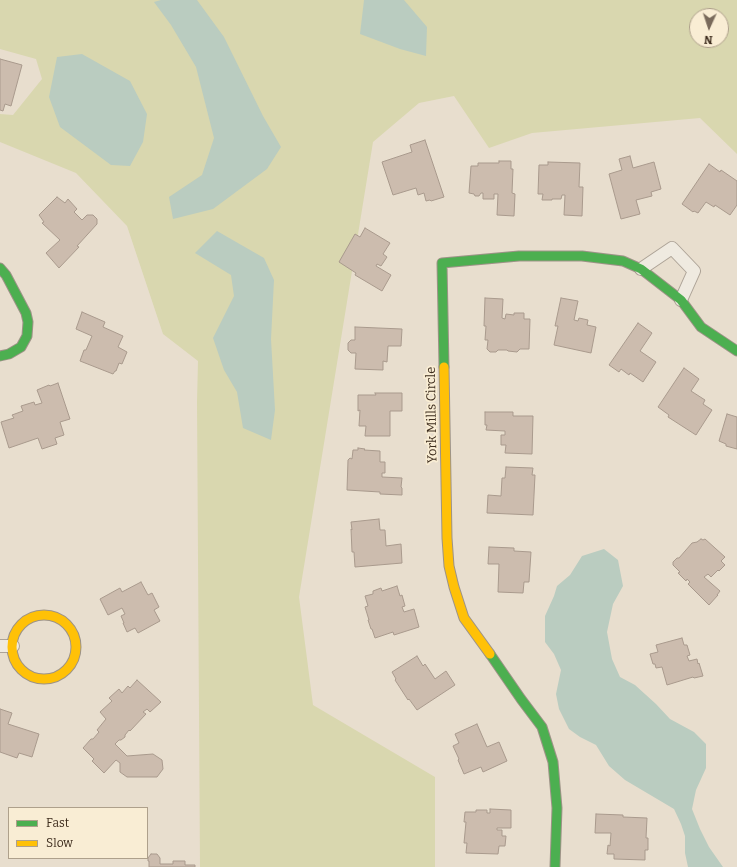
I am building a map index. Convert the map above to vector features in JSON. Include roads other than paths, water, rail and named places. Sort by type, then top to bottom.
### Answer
[{"type":"street","points":[[641,269],[672,248],[694,270],[681,300]]},
{"type":"street","name":"York Mills Circle","points":[[555,867],[556,808],[553,762],[542,727],[464,618],[449,566],[442,262],[519,256],[582,256],[623,261],[641,269],[681,300],[701,327],[737,351]]},
{"type":"street","points":[[0,268],[6,275],[26,313],[28,327],[27,336],[21,347],[9,354],[0,356]]},
{"type":"street","points":[[44,615],[60,619],[69,627],[74,637],[76,648],[74,659],[61,674],[52,678],[42,679],[32,677],[23,672],[12,656],[13,646],[14,635],[19,626],[28,618],[44,615]]},
{"type":"street","points":[[0,646],[13,646]]}]
